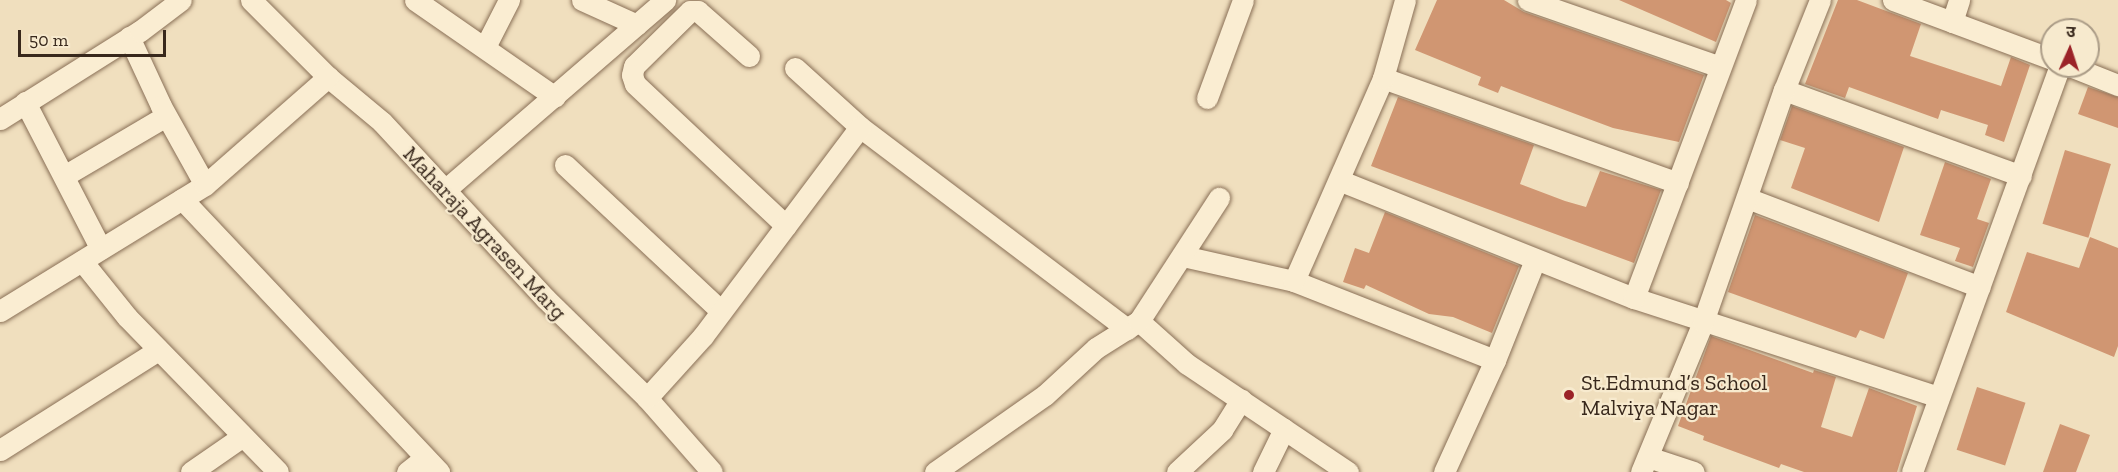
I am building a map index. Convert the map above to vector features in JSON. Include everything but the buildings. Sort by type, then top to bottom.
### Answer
[{"type":"street","points":[[0,119],[129,37],[181,0]]},
{"type":"street","name":"Maharaja Agrasen Marg","points":[[251,0],[328,77],[382,122],[546,300],[647,398],[712,472]]},
{"type":"street","points":[[415,0],[555,98]]},
{"type":"street","points":[[485,47],[509,0]]},
{"type":"street","points":[[582,0],[637,25]]},
{"type":"street","points":[[444,190],[555,98],[664,0]]},
{"type":"street","points":[[1207,98],[1243,0]]},
{"type":"street","points":[[1294,281],[1341,181],[1383,78],[1405,0]]},
{"type":"street","points":[[1528,0],[1720,67]]},
{"type":"street","points":[[1634,298],[1746,0]]},
{"type":"street","points":[[1694,472],[1645,464],[1703,322],[1784,90],[1820,0]]},
{"type":"street","points":[[1893,0],[2040,55]]},
{"type":"street","points":[[1952,22],[1959,0]]},
{"type":"street","points":[[749,56],[698,11],[690,10],[633,66],[632,75],[635,84],[786,226]]},
{"type":"street","points":[[129,37],[166,116],[205,185]]},
{"type":"street","points":[[795,68],[860,127],[1187,364],[1348,472]]},
{"type":"street","points":[[0,311],[205,185],[328,77]]},
{"type":"street","points":[[1383,78],[1678,183]]},
{"type":"street","points":[[1912,472],[2056,78]]},
{"type":"street","points":[[2100,78],[2118,85]]},
{"type":"street","points":[[1784,90],[2021,176]]},
{"type":"street","points":[[25,102],[101,249]]},
{"type":"street","points":[[64,176],[166,116]]},
{"type":"street","points":[[647,398],[721,311],[860,127]]},
{"type":"street","points":[[565,165],[721,311]]},
{"type":"street","points":[[1341,181],[1634,298],[1938,397]]},
{"type":"street","points":[[935,472],[1046,395],[1096,348],[1133,325],[1183,256],[1219,198]]},
{"type":"street","points":[[1747,198],[1980,287]]},
{"type":"street","points":[[182,199],[432,465],[407,472]]},
{"type":"street","points":[[1183,256],[1294,281],[1495,360]]},
{"type":"street","points":[[1444,472],[1495,360],[1535,260]]},
{"type":"street","points":[[82,261],[158,350],[278,472]]},
{"type":"street","points":[[0,450],[158,350]]},
{"type":"street","points":[[1177,472],[1222,430],[1241,400]]},
{"type":"street","points":[[1263,472],[1284,429]]},
{"type":"street","points":[[191,472],[243,436]]},
{"type":"place","name":"St.Edmund’s School Malviya Nagar","points":[[1569,395]]}]
